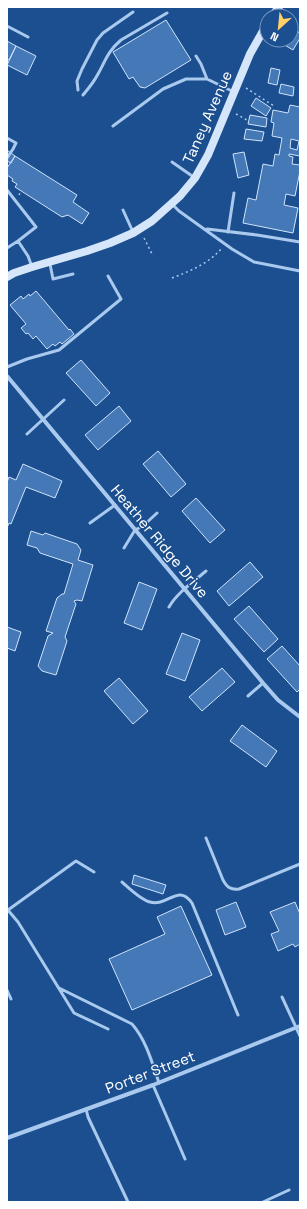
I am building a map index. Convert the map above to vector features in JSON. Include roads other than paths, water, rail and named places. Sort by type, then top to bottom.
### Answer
[{"type":"street","name":"Taney Avenue","points":[[7,277],[32,267],[110,244],[133,233],[152,221],[172,204],[202,168],[250,54],[259,38]]},
{"type":"street","name":"Heather Ridge Drive","points":[[7,376],[263,683],[278,700],[300,717]]},
{"type":"street","name":"Porter Street","points":[[7,1138],[159,1083],[298,1027]]},
{"type":"lane","points":[[78,90],[77,81],[97,40],[103,33],[133,12]]},
{"type":"lane","points":[[83,95],[97,76],[107,55],[115,45],[167,13]]},
{"type":"lane","points":[[7,26],[28,37]]},
{"type":"lane","points":[[196,56],[201,64],[206,79]]},
{"type":"lane","points":[[113,126],[163,89],[186,79],[206,79],[234,92]]},
{"type":"lane","points":[[7,138],[16,143],[7,158]]},
{"type":"lane","points":[[172,162],[195,178]]},
{"type":"lane","points":[[7,190],[36,226],[7,248]]},
{"type":"lane","points":[[228,232],[234,193]]},
{"type":"lane","points":[[172,204],[179,211],[232,249],[254,262],[300,271]]},
{"type":"lane","points":[[123,210],[133,233]]},
{"type":"lane","points":[[205,229],[300,242]]},
{"type":"lane","points":[[18,241],[28,256],[32,267]]},
{"type":"lane","points":[[49,262],[53,279],[73,274]]},
{"type":"lane","points":[[7,367],[27,359],[59,350],[121,299],[108,276]]},
{"type":"lane","points":[[27,434],[64,400]]},
{"type":"lane","points":[[90,523],[115,505]]},
{"type":"lane","points":[[124,548],[135,530],[143,526],[158,513]]},
{"type":"lane","points":[[169,607],[185,589],[206,570]]},
{"type":"lane","points":[[248,696],[263,683]]},
{"type":"lane","points":[[206,838],[223,880],[226,886],[230,889],[239,889],[254,884],[300,864]]},
{"type":"lane","points":[[94,872],[76,861],[8,912],[18,922],[74,1013],[108,1029]]},
{"type":"lane","points":[[122,882],[140,897],[150,902],[160,903],[180,894],[188,898],[192,903],[238,1015]]},
{"type":"lane","points":[[58,987],[132,1024],[138,1032],[147,1051],[159,1083]]},
{"type":"lane","points":[[7,990],[11,999]]},
{"type":"lane","points":[[282,997],[298,1027],[300,1036]]},
{"type":"lane","points":[[153,1085],[185,1159]]},
{"type":"lane","points":[[86,1109],[88,1117],[128,1202]]},
{"type":"lane","points":[[263,1202],[289,1190]]}]
